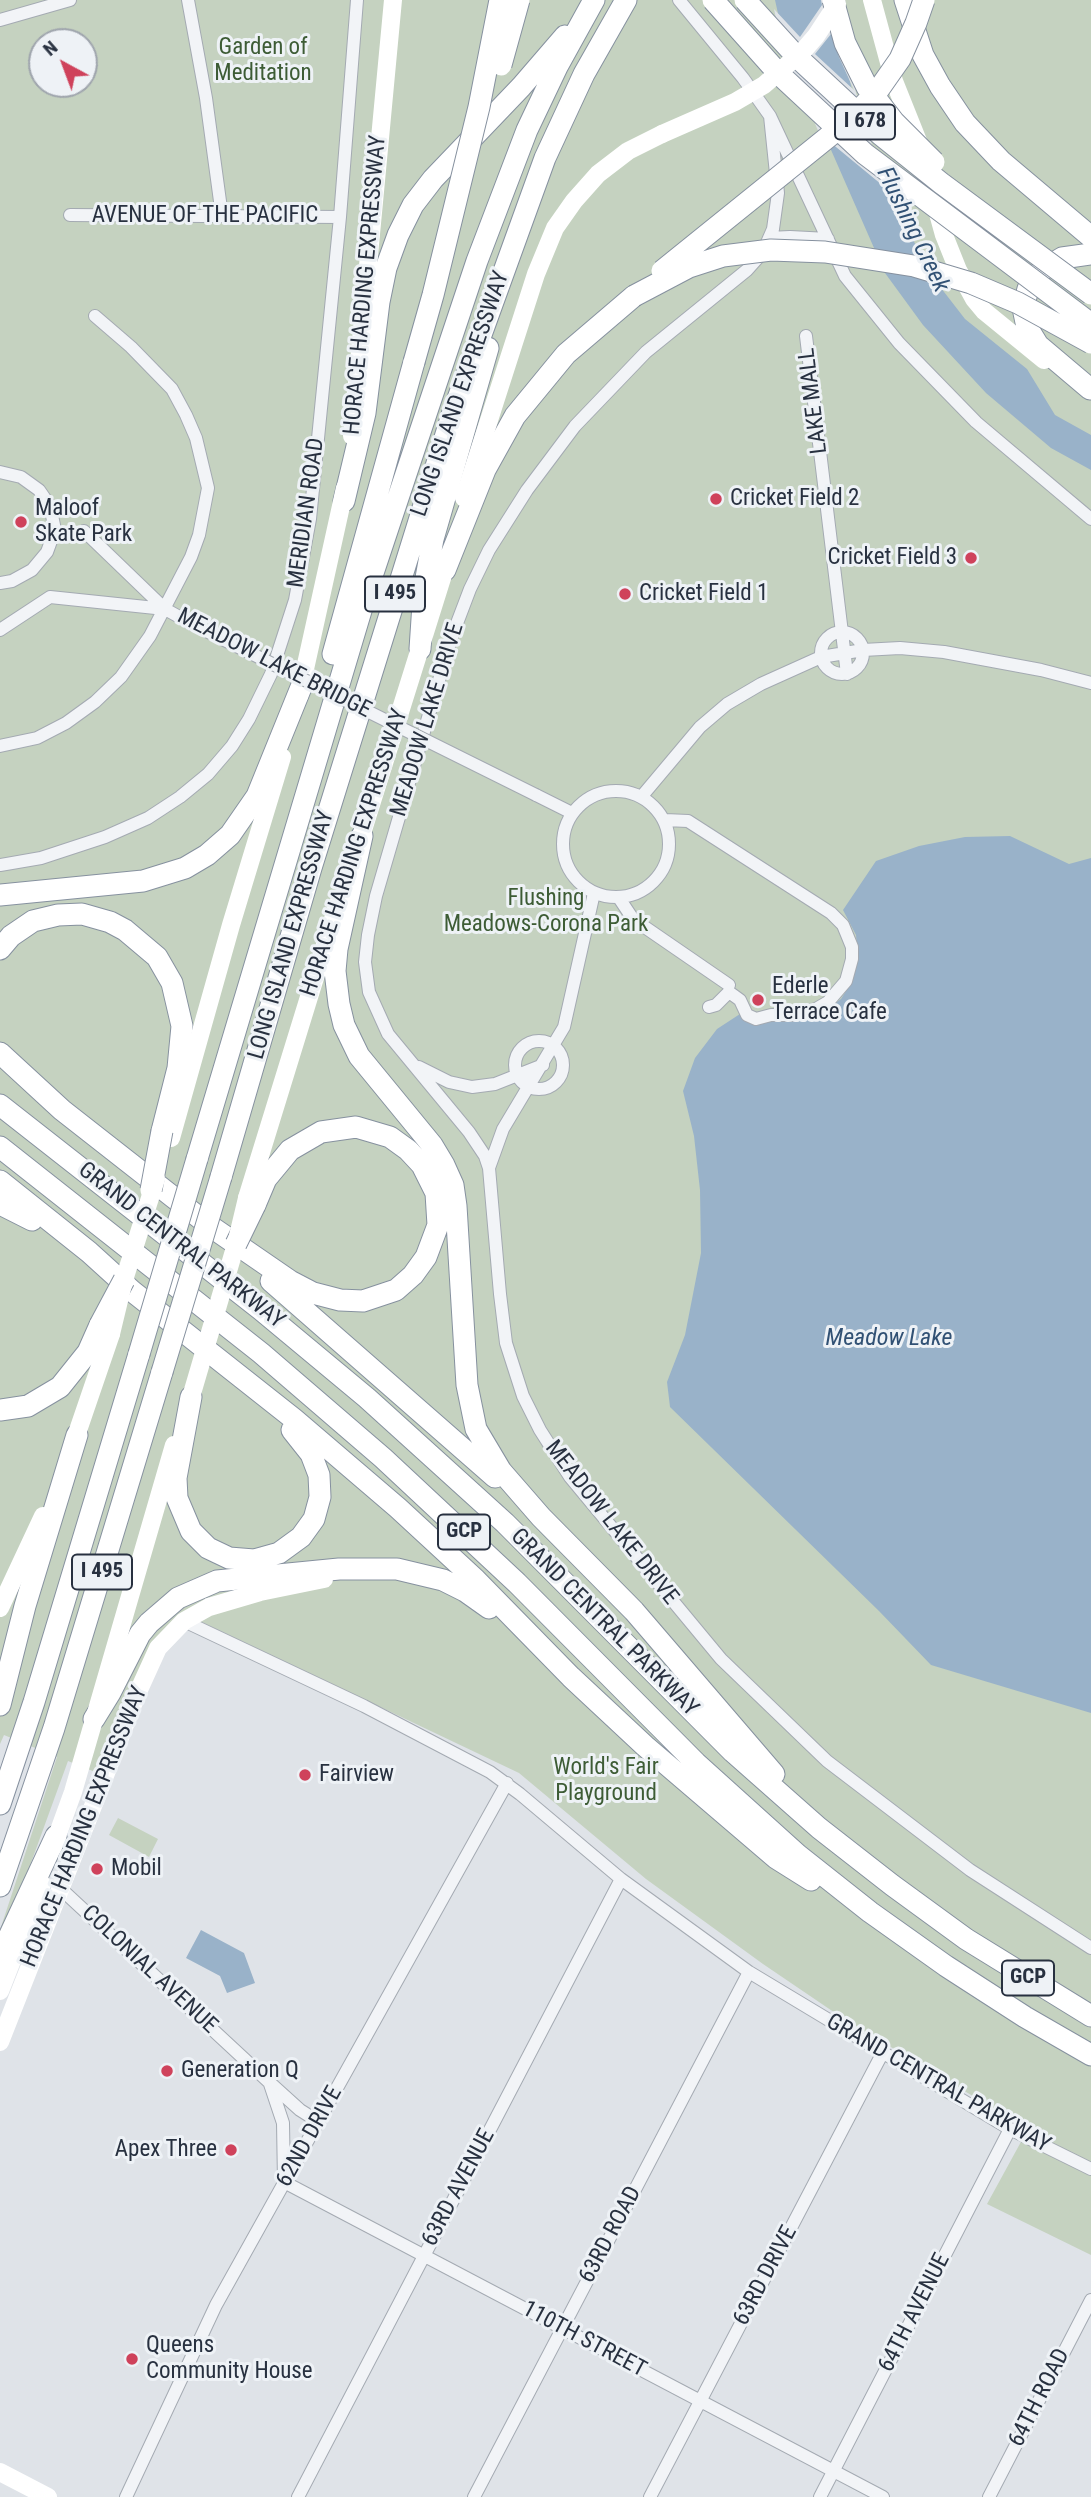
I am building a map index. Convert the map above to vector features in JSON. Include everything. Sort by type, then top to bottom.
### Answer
[{"type":"highway","points":[[433,295],[481,96],[500,0]]},
{"type":"highway","points":[[286,861],[301,761],[326,682],[414,362],[519,0]]},
{"type":"highway","name":"LONG ISLAND EXPRESSWAY","points":[[0,1886],[54,1728],[221,1177],[311,868],[452,415],[528,200],[559,126],[626,0]]},
{"type":"highway","name":"I 678","points":[[713,0],[779,74],[856,146],[935,209],[1091,324]]},
{"type":"highway","name":"I 678","points":[[745,0],[797,57],[856,114],[905,155],[1091,294]]},
{"type":"highway","points":[[898,0],[911,24]]},
{"type":"highway","points":[[905,0],[923,55],[940,86],[976,135],[1001,161],[1091,237]]},
{"type":"highway","points":[[445,570],[485,470],[515,416],[566,354],[853,117],[879,89],[900,58],[924,0]]},
{"type":"highway","points":[[836,1],[845,43],[875,99],[914,143],[1000,227]]},
{"type":"highway","points":[[344,501],[365,413],[382,284],[391,251],[405,220],[433,179],[521,87],[591,6]]},
{"type":"highway","name":"LONG ISLAND EXPRESSWAY","points":[[0,1804],[31,1713],[366,594],[488,229],[531,120],[591,6]]},
{"type":"highway","points":[[634,296],[689,267],[723,256],[771,250],[825,252],[914,266],[971,283],[1018,303],[1091,343]]},
{"type":"highway","points":[[1090,390],[1038,345],[1027,327],[1023,308],[1028,289],[1042,270],[1062,258],[1091,254]]},
{"type":"highway","points":[[420,649],[424,589],[433,539],[484,369],[505,266]]},
{"type":"highway","points":[[0,895],[143,881],[185,869],[207,855],[235,828],[257,796],[302,685]]},
{"type":"highway","points":[[362,836],[337,949],[335,971],[341,1014],[359,1056],[426,1138],[449,1175],[456,1206],[467,1385],[472,1418],[481,1440],[494,1461],[541,1517],[659,1639],[819,1828]]},
{"type":"highway","points":[[0,949],[11,936],[33,921],[58,915],[82,914],[110,922],[125,930],[157,957],[172,983],[182,1026],[181,1054],[167,1135],[151,1190]]},
{"type":"highway","points":[[0,1053],[62,1110],[211,1226],[300,1287],[327,1298],[363,1301],[386,1295],[405,1283],[432,1246],[438,1225],[436,1193],[427,1173],[415,1157],[390,1137],[356,1127],[321,1132],[290,1150],[267,1179],[251,1201],[236,1244]]},
{"type":"highway","points":[[0,1071],[62,1110]]},
{"type":"highway","name":"GRAND CENTRAL PARKWAY","points":[[0,1105],[251,1301],[384,1414],[529,1547],[733,1752],[819,1828],[966,1939],[1091,2016]]},
{"type":"highway","name":"GRAND CENTRAL PARKWAY","points":[[0,1147],[214,1315],[331,1412],[484,1551],[737,1801],[798,1855],[908,1940],[986,1992],[1091,2055]]},
{"type":"highway","points":[[0,1181],[219,1361],[294,1419],[422,1529],[511,1614],[571,1677],[654,1754],[776,1858],[908,1940]]},
{"type":"highway","points":[[0,1204],[29,1218],[80,1259],[128,1285]]},
{"type":"highway","points":[[211,1226],[248,1262],[541,1517]]},
{"type":"highway","points":[[0,1410],[28,1406],[60,1387],[106,1329],[128,1285]]},
{"type":"highway","points":[[191,1397],[176,1478],[180,1510],[191,1531],[208,1548],[241,1560],[267,1558],[291,1546],[308,1529],[318,1508],[320,1486],[316,1464],[299,1436],[219,1361]]},
{"type":"highway","points":[[0,1705],[26,1606],[77,1435]]},
{"type":"highway","points":[[94,1719],[140,1634],[166,1605],[217,1581],[245,1577],[339,1569],[397,1569],[429,1575],[465,1591],[571,1677]]},
{"type":"highway","points":[[0,1956],[56,1836]]},
{"type":"main road","name":"HORACE HARDING EXPRESSWAY","points":[[167,1135],[302,685],[344,501],[393,0]]},
{"type":"main road","points":[[872,0],[894,80],[918,141],[944,235],[965,286],[984,311],[1006,331],[1045,361],[1090,390]]},
{"type":"main road","name":"HORACE HARDING EXPRESSWAY","points":[[251,1201],[338,903],[362,836],[445,570],[460,511],[536,274],[555,228],[598,174],[628,151],[735,102],[764,85],[803,51],[825,22],[836,1]]},
{"type":"main road","points":[[128,1285],[151,1190]]},
{"type":"main road","name":"HORACE HARDING EXPRESSWAY","points":[[0,1992],[37,1900],[56,1836],[73,1792],[171,1454],[191,1397],[236,1244]]},
{"type":"main road","points":[[0,1608],[34,1540],[77,1435],[106,1329]]},
{"type":"main road","points":[[184,1621],[209,1607],[260,1592],[340,1576],[397,1569]]},
{"type":"main road","name":"HORACE HARDING EXPRESSWAY","points":[[0,2042],[152,1661],[166,1638],[184,1621]]},
{"type":"main road","points":[[0,2472],[48,2497]]},
{"type":"street","points":[[0,20],[70,0]]},
{"type":"street","points":[[188,0],[206,97],[222,216]]},
{"type":"street","name":"MERIDIAN ROAD","points":[[0,865],[41,858],[83,846],[127,828],[164,808],[193,787],[232,746],[253,712],[281,646],[306,550],[340,217],[357,0]]},
{"type":"street","name":"MEADOW LAKE DRIVE","points":[[679,0],[743,78],[770,116],[845,276],[899,343],[976,422],[1091,519]]},
{"type":"street","name":"MEADOW LAKE DRIVE","points":[[770,116],[778,193],[773,229],[762,253],[747,270],[646,352],[575,426],[527,491],[489,550],[470,589],[451,639],[376,896],[365,962],[373,1003],[388,1034],[469,1132],[485,1156],[489,1168],[506,1343],[523,1396],[540,1430],[570,1477],[722,1659],[827,1761],[970,1870],[1091,1948]]},
{"type":"street","name":"AVENUE OF THE PACIFIC","points":[[70,215],[340,217]]},
{"type":"street","points":[[769,238],[828,239]]},
{"type":"street","points":[[0,746],[37,738],[66,723],[95,702],[121,677],[150,636],[199,535],[208,488],[196,438],[186,415],[172,389],[131,346],[95,316]]},
{"type":"street","name":"LAKE MALL","points":[[806,336],[847,674]]},
{"type":"street","points":[[0,472],[21,477],[39,490],[50,506],[55,530],[47,552],[32,570],[12,581],[0,583]]},
{"type":"street","points":[[84,531],[164,609]]},
{"type":"street","points":[[0,630],[50,597],[164,609]]},
{"type":"street","name":"MEADOW LAKE BRIDGE","points":[[164,609],[572,813]]},
{"type":"street","points":[[841,632],[859,640],[863,650],[859,666],[847,674],[834,673],[828,669],[821,657],[824,644],[834,634],[841,632]]},
{"type":"street","points":[[642,796],[700,727],[727,704],[761,684],[821,657],[863,650],[900,648],[944,652],[1091,682]]},
{"type":"street","points":[[611,790],[642,796],[665,820],[670,835],[670,852],[665,867],[656,880],[643,890],[619,898],[594,893],[570,872],[564,857],[565,827],[572,813],[596,794],[611,790]]},
{"type":"street","points":[[665,820],[688,821],[831,912],[843,926],[852,947],[846,981],[828,1002],[816,1009],[793,1015],[771,1014],[756,1020],[747,1015],[740,1000],[729,992],[716,1005],[709,1007]]},
{"type":"street","points":[[489,1168],[503,1129],[564,1027],[594,893]]},
{"type":"street","points":[[619,898],[633,919],[729,985]]},
{"type":"street","points":[[538,1041],[554,1046],[563,1060],[561,1077],[544,1089],[529,1087],[517,1074],[516,1061],[523,1047],[538,1041]]},
{"type":"street","points":[[414,1065],[449,1082],[472,1087],[495,1084],[543,1065]]},
{"type":"street","name":"GRAND CENTRAL PARKWAY","points":[[184,1621],[364,1706],[507,1783],[621,1879],[749,1972],[1010,2129],[1091,2169]]},
{"type":"street","name":"62ND DRIVE","points":[[126,2497],[216,2305],[507,1783]]},
{"type":"street","name":"63RD AVENUE","points":[[298,2497],[621,1879]]},
{"type":"street","name":"COLONIAL AVENUE","points":[[60,1888],[269,2082],[319,2122]]},
{"type":"street","name":"63RD ROAD","points":[[474,2497],[749,1972]]},
{"type":"street","name":"63RD DRIVE","points":[[650,2497],[882,2054]]},
{"type":"street","name":"COLONIAL AVENUE","points":[[269,2082],[284,2123],[284,2182]]},
{"type":"street","name":"64TH AVENUE","points":[[820,2497],[1010,2129]]},
{"type":"street","name":"110TH STREET","points":[[284,2182],[883,2497]]},
{"type":"street","name":"64TH ROAD","points":[[989,2497],[1091,2300]]},
{"type":"green space","name":"Flushing Meadows-Corona Park","points":[[0,0],[1091,0],[1091,2255],[987,2204],[1028,2129],[844,2019],[763,1964],[646,1879],[519,1773],[189,1616],[138,1692],[105,1776],[68,1761],[28,1871],[0,1930],[57,1757],[4,1735],[0,1744]]},
{"type":"green space","points":[[118,1818],[158,1839],[149,1857],[109,1835]]},
{"type":"water","points":[[775,0],[824,0],[841,46],[862,129],[897,211],[918,249],[941,288],[965,319],[1027,369],[1055,415],[1091,435],[1091,470],[1051,448],[986,393],[923,325],[885,273],[785,45]]},
{"type":"water","name":"Meadow Lake","points":[[1010,836],[1069,864],[1091,858],[1091,1713],[931,1665],[670,1407],[667,1382],[685,1335],[701,1253],[700,1190],[694,1136],[683,1091],[695,1058],[717,1029],[740,1014],[778,1021],[801,1021],[822,1013],[841,999],[853,980],[858,958],[856,935],[843,910],[876,861],[919,846],[965,837]]},
{"type":"water","points":[[201,1930],[244,1953],[255,1983],[227,1993],[220,1976],[186,1958]]},
{"type":"pier","points":[[821,0],[828,0],[844,45],[865,128],[893,194],[819,133],[782,46],[774,9],[800,37],[822,5]],"holes":[[[831,34],[854,90],[815,54]]]},
{"type":"place","name":"Cricket Field 2","points":[[716,499]]},
{"type":"place","name":"Maloof Skate Park","points":[[21,522]]},
{"type":"place","name":"Cricket Field 3","points":[[971,558]]},
{"type":"place","name":"Cricket Field 1","points":[[625,594]]},
{"type":"place","name":"Ederle Terrace Cafe","points":[[758,1000]]},
{"type":"place","name":"Fairview","points":[[305,1775]]},
{"type":"place","name":"Mobil","points":[[97,1869]]},
{"type":"place","name":"Generation Q","points":[[167,2071]]},
{"type":"place","name":"Apex Three","points":[[231,2150]]},
{"type":"place","name":"Queens Community House","points":[[132,2359]]},
{"type":"park label","name":"Garden of Meditation","points":[[263,61]]},
{"type":"park label","name":"World's Fair Playground","points":[[606,1781]]},
{"type":"water label","name":"Flushing Creek","points":[[912,230]]}]
